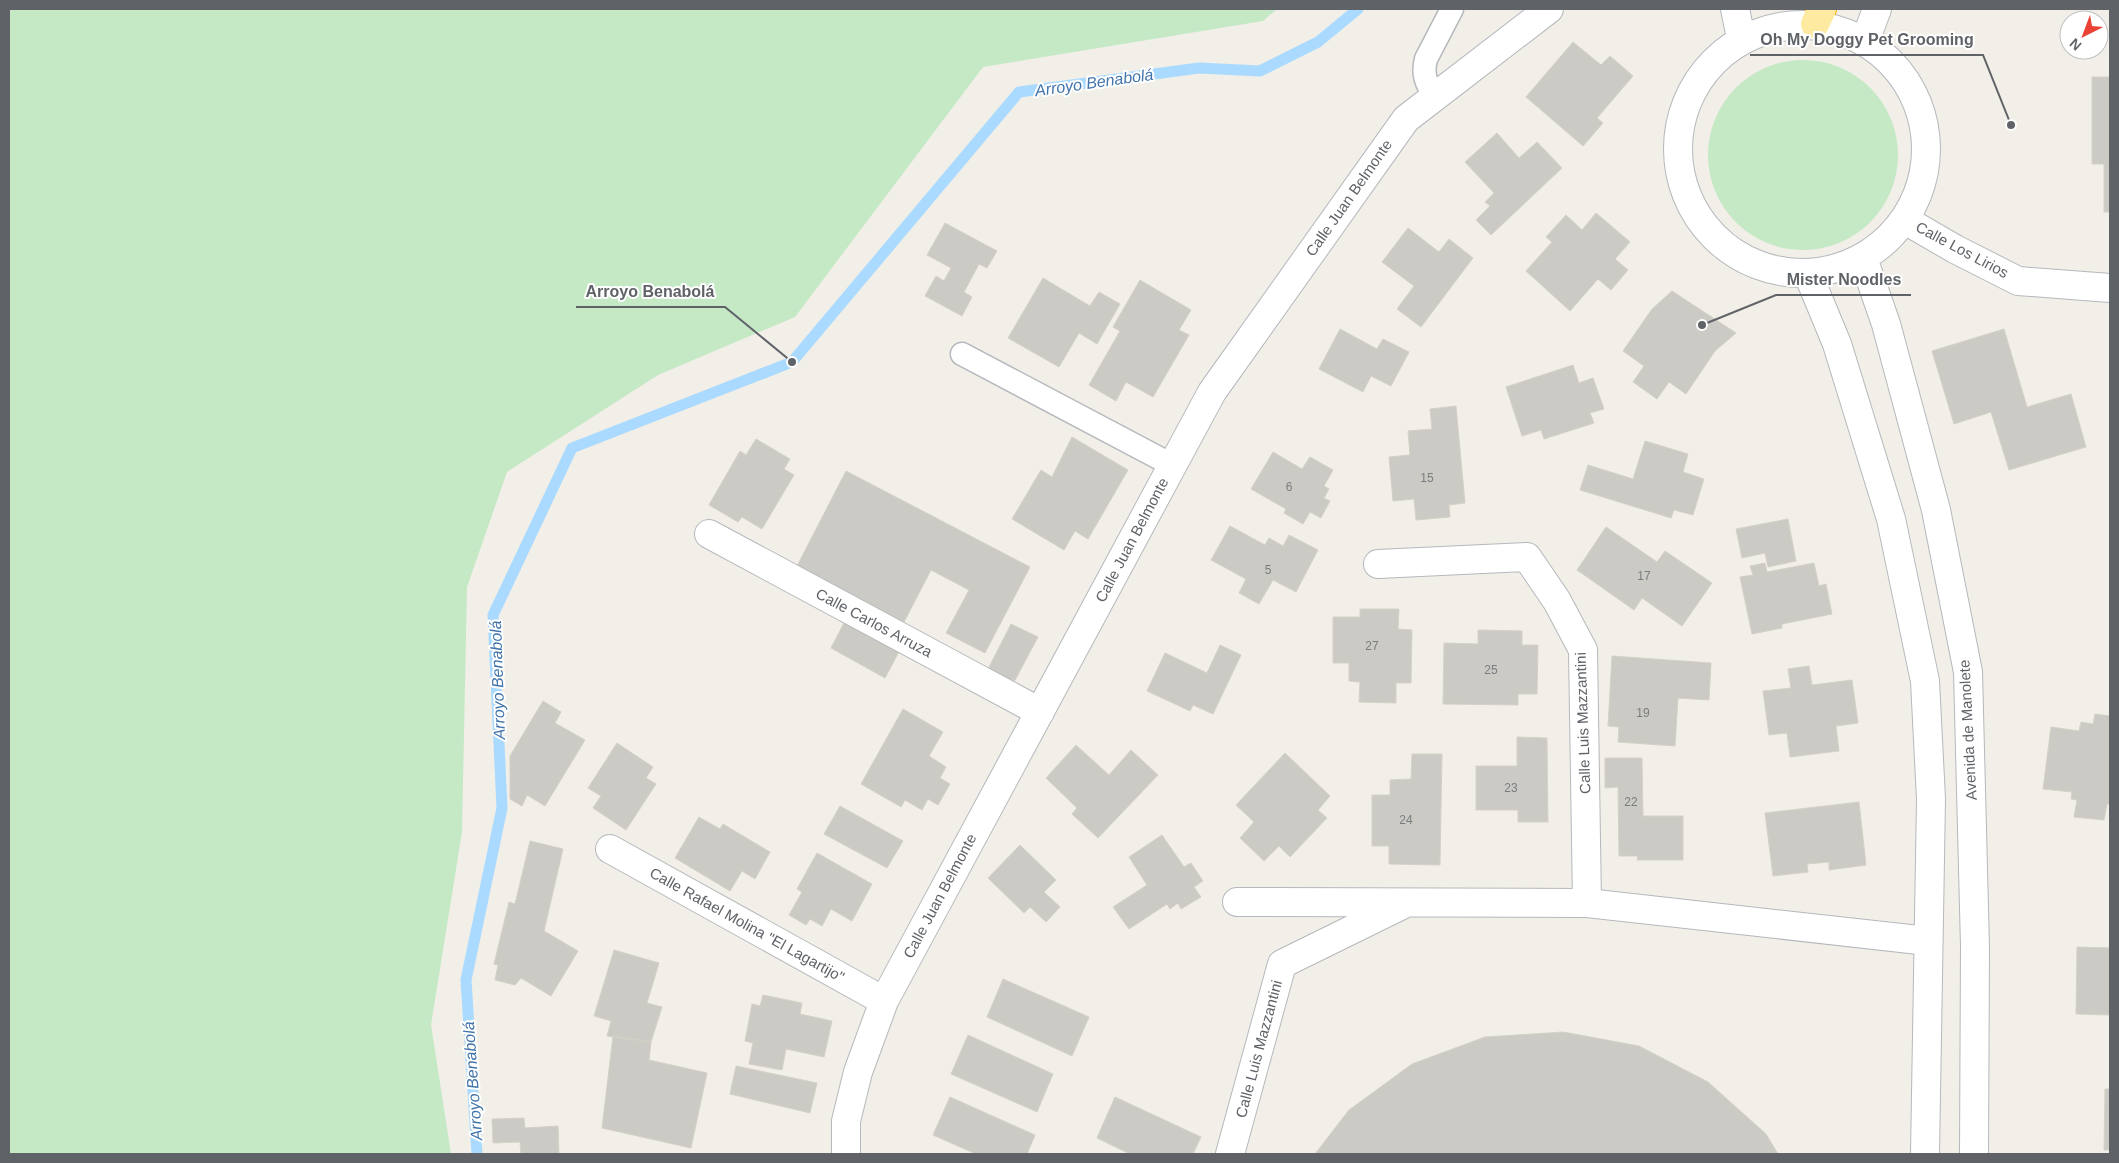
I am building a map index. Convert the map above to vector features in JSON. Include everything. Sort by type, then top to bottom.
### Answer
[{"type":"street","name":"Calle Juan Belmonte","points":[[846,1154],[846,1121],[858,1072],[884,1001],[1212,392],[1406,119],[1549,9]]},
{"type":"street","points":[[1735,9],[1741,38]]},
{"type":"street","points":[[1864,40],[1877,9]]},
{"type":"street","points":[[1818,16],[1840,30],[1864,40],[1896,66],[1918,102],[1927,142],[1923,182],[1905,220],[1886,241],[1863,258],[1836,269],[1808,274],[1766,269],[1729,250],[1699,221],[1681,182],[1676,141],[1685,100],[1708,65],[1741,38],[1777,26],[1818,16]]},
{"type":"street","name":"Calle Los Lirios","points":[[1905,220],[1955,249],[2018,280],[2110,288]]},
{"type":"street","name":"Avenida de Manolete","points":[[1863,258],[1886,324],[1936,510],[1968,672],[1975,947],[1974,1154]]},
{"type":"street","points":[[1808,274],[1837,344],[1891,520],[1925,681],[1931,799],[1925,1154]]},
{"type":"street","name":"Calle Carlos Arruza","points":[[709,534],[1040,712]]},
{"type":"street","name":"Calle Luis Mazzantini","points":[[1378,564],[1527,557],[1557,601],[1583,650],[1587,903]]},
{"type":"street","name":"Calle Rafael Molina \"El Lagartijo\"","points":[[610,849],[884,1001]]},
{"type":"street","name":"Calle Luis Mazzantini","points":[[1236,902],[1587,903],[1928,941]]},
{"type":"street","name":"Calle Luis Mazzantini","points":[[1230,1154],[1282,964],[1408,902]]},
{"type":"lane","points":[[1435,96],[1426,84],[1424,67],[1426,59],[1452,9]]},
{"type":"lane","points":[[962,354],[1172,465]]},
{"type":"green space","points":[[9,9],[1277,9],[1263,21],[983,67],[795,317],[658,375],[507,472],[467,587],[462,832],[431,1025],[451,1154],[9,1154]]},
{"type":"green space","points":[[1803,60],[1830,64],[1848,71],[1870,88],[1887,110],[1894,128],[1898,155],[1894,182],[1887,200],[1870,222],[1848,239],[1830,246],[1803,250],[1776,246],[1758,239],[1736,222],[1719,200],[1712,182],[1708,155],[1712,128],[1719,110],[1736,88],[1758,71],[1776,64]]},
{"type":"building","points":[[1573,42],[1601,65],[1610,56],[1633,76],[1597,118],[1603,123],[1583,146],[1526,97]]},
{"type":"building","points":[[2092,77],[2110,77],[2110,212],[2104,212],[2104,164],[2092,164]]},
{"type":"building","points":[[1497,133],[1519,158],[1537,142],[1562,168],[1491,235],[1476,220],[1490,206],[1485,202],[1494,193],[1465,162]]},
{"type":"building","points":[[1596,213],[1630,242],[1615,259],[1628,270],[1611,290],[1598,279],[1570,311],[1526,271],[1552,242],[1546,237],[1566,215],[1582,230]]},
{"type":"building","points":[[945,223],[997,251],[987,268],[979,264],[964,292],[972,297],[962,316],[925,296],[936,276],[944,281],[951,268],[927,255]]},
{"type":"building","points":[[1408,228],[1439,252],[1449,239],[1473,258],[1421,327],[1397,309],[1414,286],[1382,262]]},
{"type":"building","points":[[1043,278],[1090,306],[1099,292],[1120,304],[1097,344],[1079,333],[1059,367],[1008,338]]},
{"type":"building","points":[[1140,280],[1191,310],[1179,330],[1189,335],[1153,397],[1126,382],[1116,401],[1089,385],[1120,331],[1113,327]]},
{"type":"building","points":[[1672,291],[1736,333],[1715,351],[1686,394],[1669,382],[1657,399],[1633,382],[1644,366],[1623,351],[1652,309]]},
{"type":"building","points":[[1340,329],[1377,349],[1383,339],[1409,352],[1391,386],[1371,376],[1363,392],[1319,369]]},
{"type":"building","points":[[2004,329],[2027,407],[2071,394],[2086,447],[2009,470],[1991,412],[1954,424],[1932,351]]},
{"type":"building","points":[[1573,365],[1579,383],[1593,378],[1604,409],[1590,413],[1594,423],[1544,439],[1541,430],[1522,436],[1506,387]]},
{"type":"building","points":[[1456,406],[1465,503],[1449,505],[1450,517],[1416,520],[1414,499],[1393,501],[1389,457],[1410,455],[1408,431],[1432,429],[1430,409]]},
{"type":"building","points":[[1072,437],[1128,470],[1088,539],[1075,531],[1064,550],[1012,519],[1041,470],[1052,477]]},
{"type":"building","points":[[756,439],[790,459],[784,469],[794,475],[762,529],[742,517],[738,522],[709,505],[740,451],[746,455]]},
{"type":"building","points":[[1645,441],[1688,454],[1683,472],[1704,479],[1693,515],[1674,510],[1671,518],[1580,490],[1588,465],[1633,479]]},
{"type":"building","points":[[1273,452],[1302,469],[1310,457],[1333,470],[1324,486],[1329,489],[1324,498],[1330,501],[1321,518],[1310,512],[1303,524],[1284,513],[1286,509],[1251,489]]},
{"type":"building","points":[[846,471],[1030,567],[985,653],[946,633],[969,590],[931,570],[903,624],[796,568]]},
{"type":"building","points":[[1788,519],[1796,561],[1768,567],[1765,553],[1742,558],[1736,529]]},
{"type":"building","points":[[1230,526],[1265,545],[1269,538],[1283,546],[1289,535],[1318,550],[1296,592],[1273,580],[1259,604],[1239,593],[1246,579],[1211,560]]},
{"type":"building","points":[[1606,527],[1657,562],[1665,551],[1712,583],[1682,626],[1642,598],[1634,610],[1577,570]]},
{"type":"building","points":[[1765,563],[1767,572],[1814,563],[1819,586],[1826,584],[1832,614],[1782,624],[1782,628],[1752,634],[1740,577],[1753,575],[1750,566]]},
{"type":"building","points":[[1360,609],[1399,609],[1398,629],[1412,630],[1411,683],[1396,683],[1396,703],[1359,702],[1360,682],[1349,681],[1349,663],[1333,663],[1333,617],[1360,617]]},
{"type":"building","points":[[846,619],[901,648],[885,678],[831,648]]},
{"type":"building","points":[[1011,624],[1038,637],[1013,684],[987,671]]},
{"type":"building","points":[[1478,630],[1522,631],[1522,645],[1538,645],[1537,694],[1518,694],[1518,705],[1443,704],[1444,643],[1478,644]]},
{"type":"building","points":[[1220,645],[1241,655],[1213,714],[1193,705],[1190,711],[1147,691],[1165,653],[1207,673]]},
{"type":"building","points":[[1612,656],[1711,663],[1709,700],[1678,698],[1675,746],[1618,742],[1619,727],[1608,726]]},
{"type":"building","points":[[1809,666],[1812,685],[1852,680],[1858,723],[1836,726],[1839,751],[1790,757],[1787,733],[1769,735],[1763,691],[1791,688],[1788,669]]},
{"type":"building","points":[[543,701],[561,712],[555,723],[585,740],[545,806],[527,795],[522,806],[510,799],[510,756]]},
{"type":"building","points":[[903,709],[943,732],[929,756],[946,767],[940,778],[950,784],[938,805],[928,799],[922,810],[905,800],[901,807],[861,784]]},
{"type":"building","points":[[2095,714],[2110,716],[2110,804],[2107,804],[2104,820],[2074,817],[2077,800],[2071,799],[2072,792],[2043,789],[2051,727],[2079,731],[2081,722],[2093,724]]},
{"type":"building","points":[[1517,737],[1547,738],[1548,822],[1518,822],[1518,810],[1476,810],[1476,766],[1517,766]]},
{"type":"building","points":[[617,743],[653,767],[646,778],[656,784],[626,830],[593,808],[601,796],[588,788]]},
{"type":"building","points":[[1076,745],[1109,775],[1131,750],[1158,775],[1098,838],[1072,814],[1077,808],[1046,778]]},
{"type":"building","points":[[1285,753],[1330,796],[1318,810],[1327,818],[1290,857],[1279,846],[1264,861],[1240,838],[1254,822],[1236,805]]},
{"type":"building","points":[[1412,754],[1442,754],[1440,865],[1389,864],[1389,846],[1372,846],[1372,795],[1390,795],[1390,780],[1411,779]]},
{"type":"building","points":[[1605,758],[1642,758],[1643,816],[1683,816],[1683,860],[1637,860],[1638,856],[1619,856],[1618,787],[1605,788]]},
{"type":"building","points":[[1859,802],[1866,865],[1829,870],[1829,862],[1807,864],[1808,872],[1773,876],[1765,813]]},
{"type":"building","points":[[840,806],[903,841],[887,868],[824,834]]},
{"type":"building","points":[[699,817],[720,829],[723,824],[770,852],[755,879],[742,871],[730,891],[675,858]]},
{"type":"building","points":[[1162,835],[1184,867],[1191,863],[1203,881],[1194,887],[1201,897],[1181,909],[1178,903],[1170,909],[1167,904],[1129,929],[1113,907],[1147,885],[1129,857]]},
{"type":"building","points":[[530,841],[563,849],[544,931],[578,951],[551,996],[521,978],[515,985],[495,980],[498,965],[494,964],[509,902],[515,904]]},
{"type":"building","points":[[1020,845],[1056,880],[1044,892],[1060,907],[1046,922],[1030,907],[1024,913],[988,878]]},
{"type":"building","points":[[817,853],[872,884],[852,921],[831,909],[822,926],[810,919],[806,925],[789,915],[802,892],[797,889]]},
{"type":"building","points":[[2077,947],[2110,948],[2110,1015],[2076,1014]]},
{"type":"building","points":[[614,950],[659,963],[647,1003],[662,1007],[651,1042],[607,1036],[611,1021],[594,1016]]},
{"type":"building","points":[[1003,979],[1089,1017],[1072,1056],[987,1017]]},
{"type":"building","points":[[763,995],[802,1003],[800,1014],[832,1021],[824,1057],[786,1049],[782,1070],[749,1064],[753,1043],[745,1041],[752,1004],[760,1006]]},
{"type":"building","points":[[1563,1032],[1639,1046],[1708,1082],[1766,1134],[1778,1154],[1315,1154],[1349,1110],[1412,1064],[1485,1037]]},
{"type":"building","points":[[968,1035],[1053,1074],[1037,1112],[951,1074]]},
{"type":"building","points":[[613,1036],[651,1042],[649,1060],[707,1073],[691,1148],[602,1128]]},
{"type":"building","points":[[736,1066],[817,1083],[810,1113],[730,1094]]},
{"type":"building","points":[[2105,1089],[2110,1089],[2110,1150],[2104,1150]]},
{"type":"building","points":[[950,1097],[1035,1135],[1027,1154],[976,1154],[933,1135]]},
{"type":"building","points":[[1115,1097],[1201,1137],[1193,1154],[1130,1154],[1097,1138]]},
{"type":"building","points":[[524,1118],[525,1128],[558,1126],[559,1154],[521,1154],[520,1142],[493,1143],[492,1119]]},
{"type":"waterway","name":"Arroyo Benabolá","points":[[477,1154],[466,980],[502,808],[493,615],[572,448],[792,362],[1019,92],[1199,68],[1260,71],[1318,42],[1358,9]]},
{"type":"place","name":"Oh My Doggy Pet Grooming","points":[[2011,125]]},
{"type":"place","name":"Mister Noodles","points":[[1702,325]]},
{"type":"place","name":"Arroyo Benabolá","points":[[792,362]]}]
